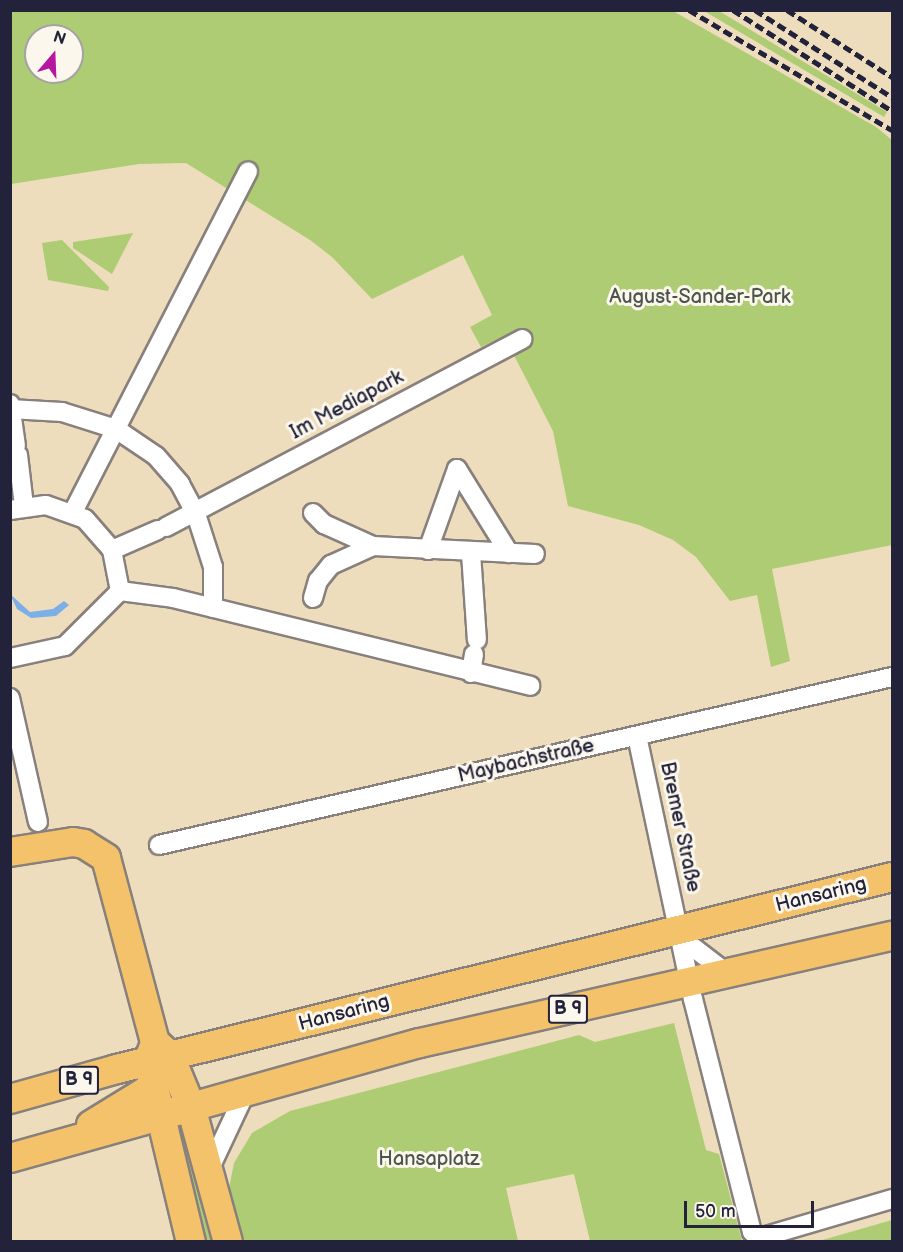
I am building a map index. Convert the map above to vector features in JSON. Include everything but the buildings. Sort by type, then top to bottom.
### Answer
[{"type":"main road","points":[[10,852],[62,842],[84,844],[106,858],[165,1061],[191,1107],[210,1168],[228,1242]]},
{"type":"main road","name":"Hansaring","points":[[10,1099],[680,933],[892,877]]},
{"type":"main road","name":"B 9","points":[[10,1158],[420,1043],[892,936]]},
{"type":"main road","points":[[165,1061],[162,1116],[191,1242]]},
{"type":"main road","name":"B 9","points":[[46,1147],[116,1112],[165,1061]]},
{"type":"street","points":[[73,512],[248,171]]},
{"type":"street","name":"Im Mediapark","points":[[112,550],[196,514],[522,339]]},
{"type":"street","points":[[10,404],[17,450],[17,508],[46,505],[73,512],[96,528],[112,550],[120,591]]},
{"type":"street","points":[[11,409],[62,412],[116,429],[156,456],[180,484],[196,514],[213,567],[213,608]]},
{"type":"street","points":[[428,550],[457,463],[509,553]]},
{"type":"street","points":[[313,513],[324,524],[373,546],[471,553],[535,554]]},
{"type":"street","points":[[309,614],[318,581],[331,565],[373,546]]},
{"type":"street","points":[[471,553],[474,656]]},
{"type":"street","points":[[120,591],[213,608],[309,614],[474,656],[530,686]]},
{"type":"street","points":[[10,658],[65,646],[120,591]]},
{"type":"street","name":"Maybachstraße","points":[[159,845],[892,677]]},
{"type":"street","points":[[10,698],[38,822]]},
{"type":"street","name":"Bremer Straße","points":[[637,736],[680,933]]},
{"type":"street","points":[[680,933],[728,974]]},
{"type":"street","points":[[680,933],[727,1141],[752,1232],[759,1238],[892,1199]]},
{"type":"street","points":[[210,1168],[246,1091]]},
{"type":"green space","name":"August-Sander-Park","points":[[11,11],[673,11],[876,127],[892,140],[892,545],[772,569],[790,661],[771,667],[757,595],[730,601],[696,557],[673,540],[639,525],[568,506],[553,431],[504,336],[481,347],[470,327],[492,315],[463,255],[372,299],[332,257],[310,240],[186,163],[139,164],[11,184]]},
{"type":"green space","points":[[704,11],[719,11],[887,112],[884,117]]},
{"type":"green space","points":[[133,233],[112,274],[73,248],[73,242]]},
{"type":"green space","points":[[62,240],[109,287],[108,291],[48,280],[42,243]]},
{"type":"green space","name":"Hansaplatz","points":[[674,1023],[706,1150],[719,1154],[742,1241],[590,1241],[574,1174],[506,1188],[518,1241],[240,1241],[227,1198],[234,1163],[252,1133],[290,1111],[579,1035],[595,1042]]},
{"type":"green space","points":[[190,1144],[215,1241],[203,1241],[186,1175],[183,1147]]},
{"type":"green space","points":[[892,1220],[892,1241],[819,1241]]},
{"type":"water","points":[[10,594],[30,612],[53,609],[64,601],[69,605],[56,616],[31,618],[17,609]]},
{"type":"railway","points":[[689,10],[892,130]]},
{"type":"railway","points":[[733,10],[892,111]]},
{"type":"railway","points":[[755,10],[892,97]]},
{"type":"railway","points":[[787,10],[892,77]]}]
